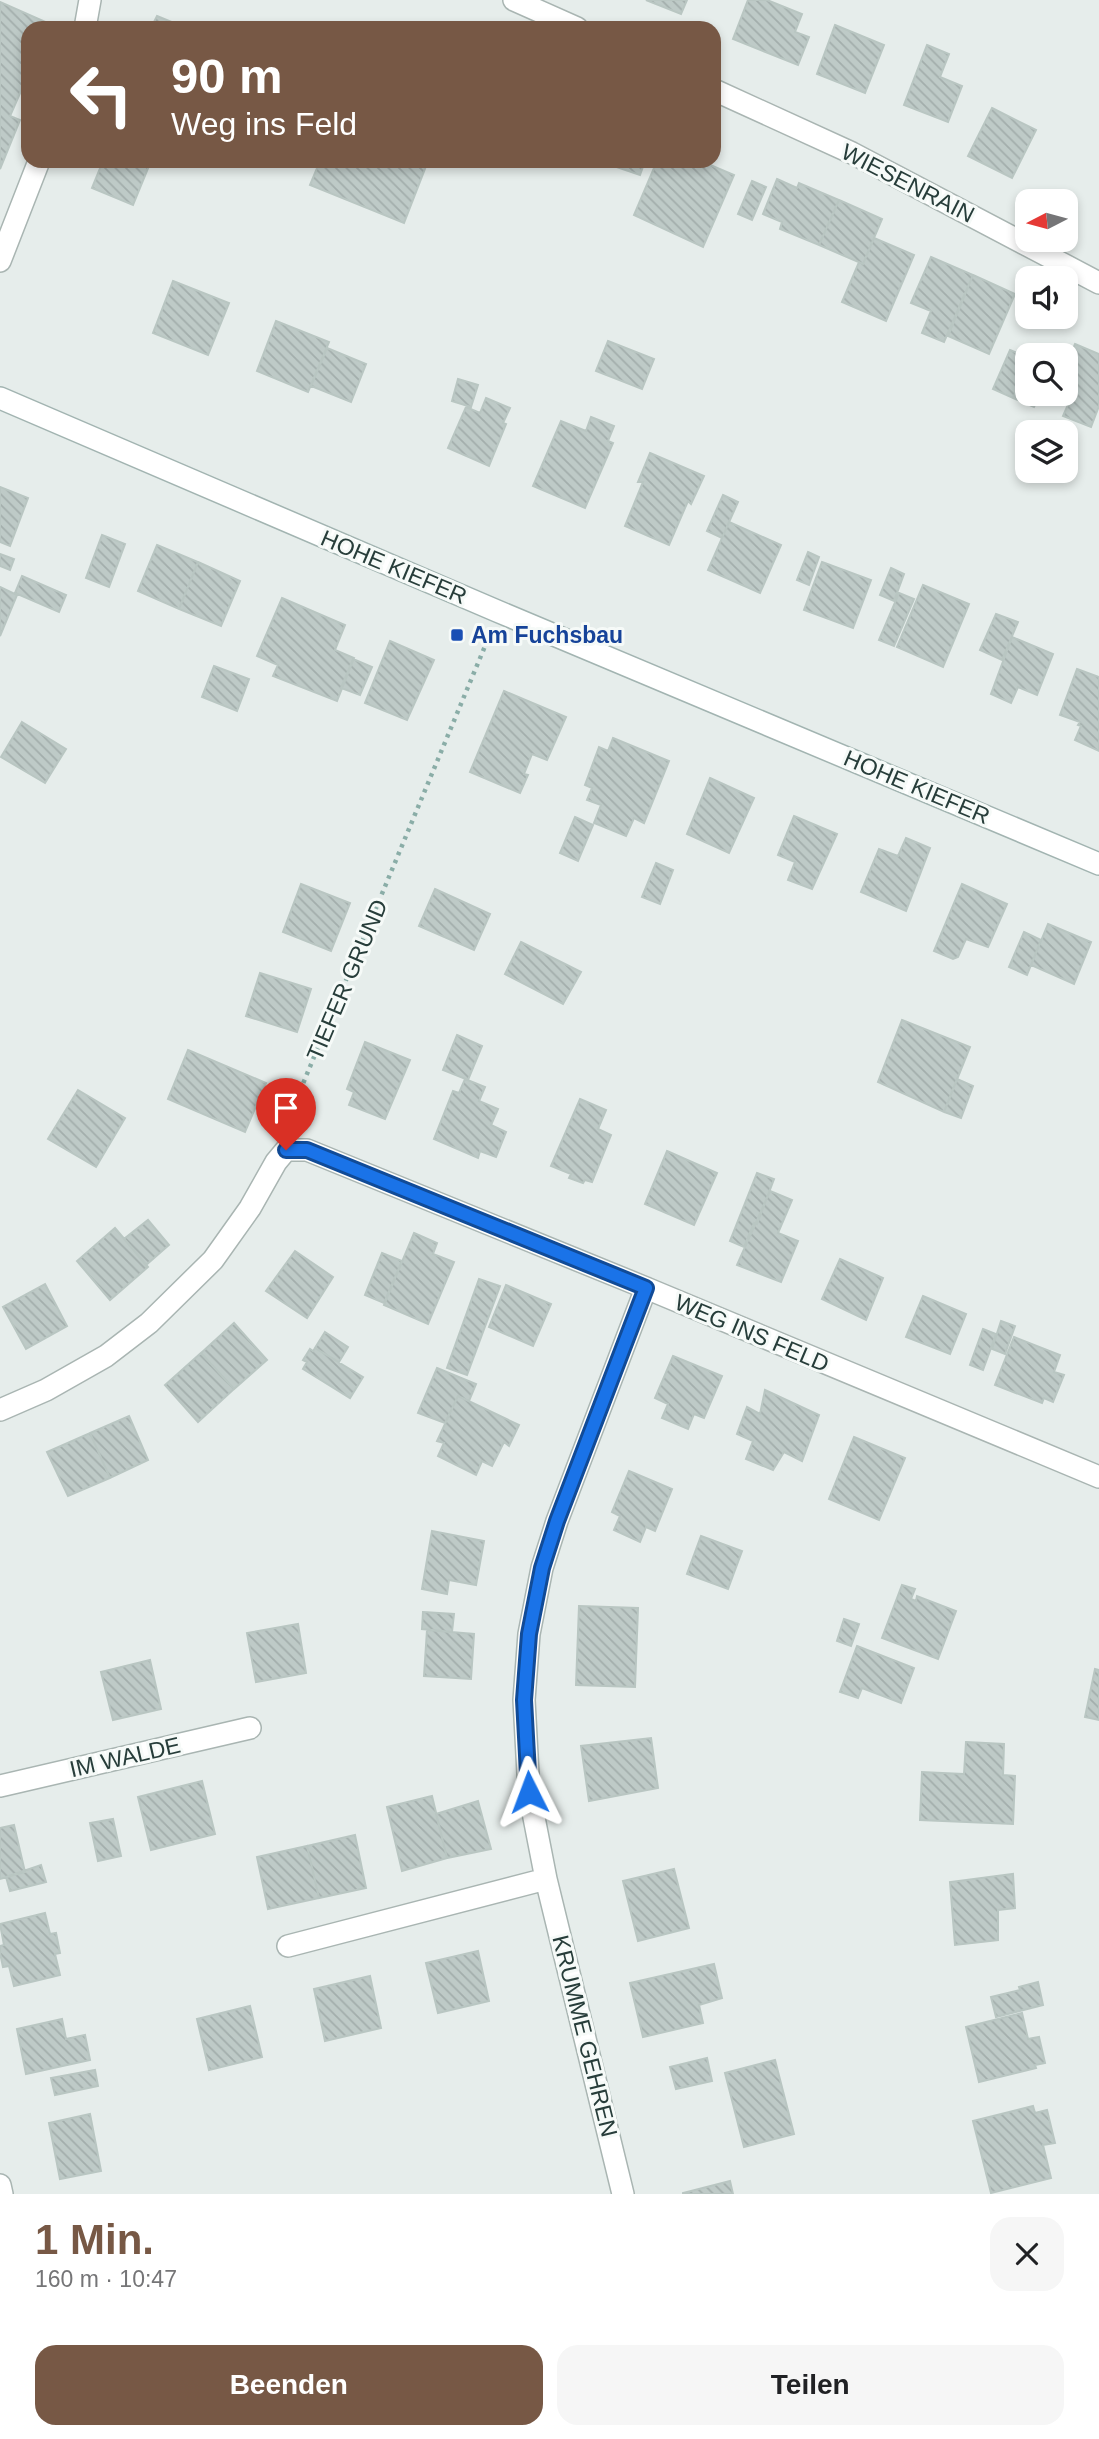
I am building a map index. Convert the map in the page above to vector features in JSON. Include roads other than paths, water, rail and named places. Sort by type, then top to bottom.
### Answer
[{"type":"street","points":[[86,21],[90,0]]},
{"type":"street","points":[[514,0],[540,5],[566,21]]},
{"type":"street","name":"WIESENRAIN","points":[[721,93],[852,153],[1099,283]]},
{"type":"street","points":[[0,261],[36,168]]},
{"type":"street","name":"HOHE KIEFER","points":[[0,398],[1099,864]]},
{"type":"street","name":"WEG INS FELD","points":[[0,1410],[46,1390],[106,1356],[149,1323],[213,1260],[286,1150],[307,1150],[1099,1477]]},
{"type":"street","name":"KRUMME GEHREN","points":[[623,2194],[546,1879],[529,1792],[524,1700],[529,1634],[542,1568],[557,1521],[646,1288]]},
{"type":"street","name":"IM WALDE","points":[[0,1786],[250,1728]]},
{"type":"street","points":[[288,1946],[546,1879]]},
{"type":"street","points":[[0,2185],[2,2194]]},
{"type":"place","name":"Am Fuchsbau","points":[[457,635]]}]
